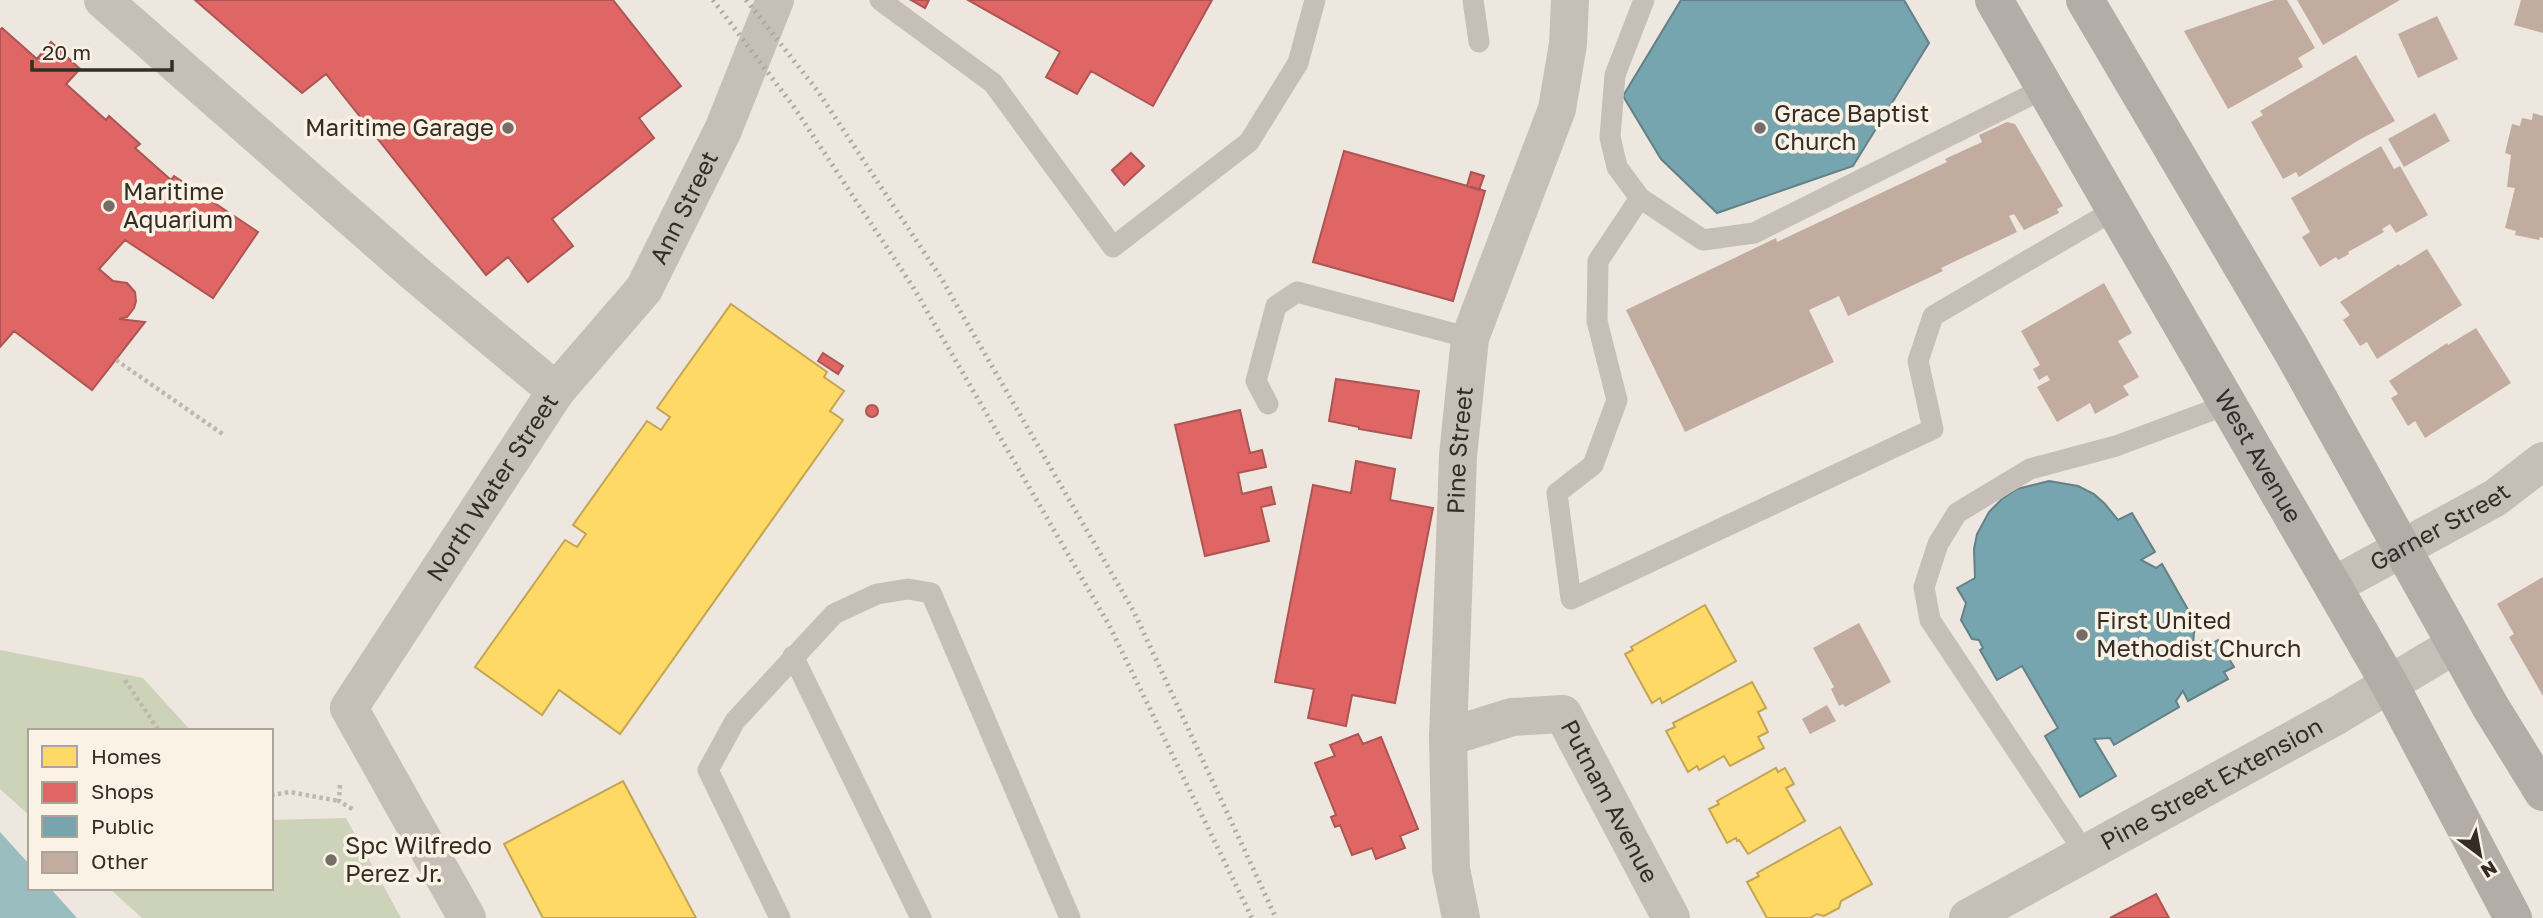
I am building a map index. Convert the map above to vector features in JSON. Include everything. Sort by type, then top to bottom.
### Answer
[{"type":"main road","name":"West Avenue","points":[[1994,0],[2390,685],[2513,918]]},
{"type":"main road","points":[[2085,0],[2292,351],[2455,645],[2543,792]]},
{"type":"street","name":"North Water Street","points":[[103,0],[418,276],[556,391],[349,708],[467,918]]},
{"type":"street","name":"Ann Street","points":[[556,391],[644,289],[723,130],[775,0]]},
{"type":"street","name":"Pine Street","points":[[1461,918],[1451,869],[1448,737],[1458,456],[1469,338],[1557,109],[1568,44],[1570,0]]},
{"type":"street","name":"Garner Street","points":[[2333,586],[2495,498],[2543,461]]},
{"type":"street","name":"Pine Street Extension","points":[[1968,918],[2390,685],[2455,645]]},
{"type":"street","name":"Putnam Avenue","points":[[1448,737],[1511,717],[1563,714],[1671,918]]},
{"type":"lane","points":[[880,0],[993,83],[1113,247],[1249,142],[1298,63],[1315,0]]},
{"type":"lane","points":[[1473,0],[1479,41]]},
{"type":"lane","points":[[1644,0],[1615,75],[1610,137],[1617,167],[1640,198],[1703,240],[1754,233],[2045,88]]},
{"type":"lane","points":[[1640,198],[1598,261],[1597,321],[1617,400],[1593,465],[1557,493],[1571,600],[1933,429],[1918,361],[1933,316],[2116,209]]},
{"type":"lane","points":[[1268,404],[1256,382],[1276,306],[1297,292],[1469,338]]},
{"type":"lane","points":[[2085,853],[1930,620],[1924,587],[1938,544],[1956,513],[1996,488],[2030,469],[2116,446],[2229,404]]},
{"type":"lane","points":[[780,918],[708,770],[735,721],[834,614],[877,594],[908,589],[932,593],[1070,918]]},
{"type":"lane","points":[[793,656],[921,918]]},
{"type":"path","points":[[116,360],[224,435]]},
{"type":"path","points":[[125,680],[158,729]]},
{"type":"path","points":[[273,795],[290,792],[339,801]]},
{"type":"green space","points":[[0,650],[143,678],[189,729],[28,729],[28,814],[0,789]]},
{"type":"green space","points":[[346,818],[401,918],[142,918],[111,890],[273,890],[273,820]]},
{"type":"water","points":[[0,832],[28,863],[28,890],[52,890],[77,918],[0,918]]},
{"type":"building: Homes","points":[[731,304],[827,372],[824,377],[844,391],[830,411],[843,420],[620,734],[559,690],[542,715],[475,667],[565,540],[577,547],[586,534],[573,525],[647,421],[661,430],[670,417],[657,408]]},
{"type":"building: Homes","points":[[1705,605],[1736,661],[1662,703],[1660,698],[1652,703],[1625,654],[1633,650],[1631,647]]},
{"type":"building: Homes","points":[[1752,682],[1766,708],[1758,712],[1768,732],[1758,737],[1764,748],[1730,766],[1724,756],[1699,770],[1697,766],[1688,772],[1666,731],[1675,727],[1673,723]]},
{"type":"building: Homes","points":[[1776,768],[1778,772],[1785,768],[1794,784],[1786,788],[1805,821],[1748,854],[1736,838],[1727,843],[1709,809],[1719,804],[1717,801]]},
{"type":"building: Homes","points":[[623,781],[696,918],[543,918],[504,844]]},
{"type":"building: Homes","points":[[1840,827],[1872,884],[1841,901],[1839,908],[1824,916],[1817,914],[1810,918],[1767,918],[1747,882],[1759,876],[1757,873]]},
{"type":"building: Shops","name":"Maritime Garage","points":[[195,0],[613,0],[681,86],[639,118],[654,138],[552,219],[573,246],[528,282],[508,257],[486,275],[326,74],[302,93]]},
{"type":"building: Shops","points":[[911,0],[929,0],[925,8]]},
{"type":"building: Shops","points":[[968,0],[1212,0],[1153,106],[1091,71],[1077,94],[1046,77],[1060,52]]},
{"type":"building: Shops","name":"Maritime Aquarium","points":[[2,28],[37,59],[51,42],[80,69],[66,84],[106,120],[109,116],[140,144],[135,148],[171,180],[174,176],[258,232],[213,298],[125,240],[99,269],[113,281],[127,283],[135,292],[134,308],[127,317],[119,319],[145,322],[92,390],[14,331],[0,347]]},
{"type":"building: Shops","points":[[1344,151],[1485,191],[1453,301],[1313,262]]},
{"type":"building: Shops","points":[[1131,153],[1144,166],[1124,185],[1112,170]]},
{"type":"building: Shops","points":[[1471,172],[1484,176],[1479,190],[1467,186]]},
{"type":"building: Shops","points":[[823,353],[843,366],[838,374],[818,361]]},
{"type":"building: Shops","points":[[1336,379],[1419,391],[1411,438],[1329,421]]},
{"type":"building: Shops","points":[[872,405],[878,411],[872,417],[866,411]]},
{"type":"building: Shops","points":[[1240,410],[1250,453],[1262,450],[1266,467],[1238,473],[1242,494],[1271,487],[1275,504],[1261,507],[1269,541],[1205,556],[1175,425]]},
{"type":"building: Shops","points":[[1356,461],[1395,469],[1390,500],[1433,508],[1395,703],[1352,695],[1346,726],[1308,718],[1314,689],[1275,682],[1313,485],[1351,493]]},
{"type":"building: Shops","points":[[1358,734],[1363,744],[1381,737],[1418,829],[1400,836],[1405,848],[1376,859],[1372,848],[1352,855],[1340,825],[1335,827],[1331,817],[1336,815],[1315,763],[1335,756],[1330,745]]},
{"type":"building: Shops","points":[[2156,894],[2169,918],[2110,918]]},
{"type":"building: Public","name":"Grace Baptist Church","points":[[1681,0],[1904,0],[1929,43],[1853,166],[1717,213],[1661,159],[1623,96]]},
{"type":"building: Public","name":"First United Methodist Church","points":[[2049,481],[2078,486],[2094,494],[2118,520],[2132,513],[2155,552],[2141,560],[2156,568],[2162,564],[2199,629],[2194,632],[2193,647],[2205,639],[2209,645],[2218,640],[2234,667],[2224,672],[2228,679],[2188,701],[2183,691],[2176,701],[2179,707],[2114,745],[2110,738],[2094,739],[2116,776],[2080,797],[2045,736],[2058,728],[2022,666],[1997,680],[1980,650],[1983,648],[1979,640],[1972,639],[1961,620],[1966,603],[1957,588],[1975,578],[1974,549],[1977,534],[1989,512],[2017,489]]},
{"type":"building: Other","points":[[2274,0],[2287,0],[2315,48],[2298,58],[2303,67],[2228,109],[2184,31]]},
{"type":"building: Other","points":[[2297,0],[2400,0],[2323,45]]},
{"type":"building: Other","points":[[2521,0],[2543,0],[2543,33],[2514,25]]},
{"type":"building: Other","points":[[2437,16],[2458,59],[2418,78],[2398,34]]},
{"type":"building: Other","points":[[2356,55],[2395,121],[2299,177],[2296,172],[2283,179],[2251,122],[2263,115],[2260,111]]},
{"type":"building: Other","points":[[2435,113],[2450,141],[2404,167],[2388,139]]},
{"type":"building: Other","points":[[2533,113],[2543,116],[2543,238],[2540,237],[2539,240],[2515,235],[2516,231],[2505,228],[2515,188],[2507,187],[2511,155],[2505,153],[2512,124],[2520,126],[2522,118],[2532,120]]},
{"type":"building: Other","points":[[2007,122],[2015,124],[2063,206],[2057,209],[2059,213],[2024,230],[2014,214],[2009,216],[2017,232],[1848,316],[1839,296],[1809,310],[1834,362],[1685,432],[1626,310],[1776,238],[1777,242],[1947,162],[1945,159],[1982,142],[1979,135]]},
{"type":"building: Other","points":[[2381,146],[2394,169],[2400,166],[2428,215],[2396,233],[2390,224],[2382,229],[2384,232],[2348,252],[2349,254],[2338,260],[2336,257],[2320,267],[2302,237],[2310,232],[2291,198]]},
{"type":"building: Other","points":[[2427,249],[2462,305],[2377,359],[2367,342],[2360,346],[2343,320],[2350,315],[2340,302]]},
{"type":"building: Other","points":[[2104,283],[2132,333],[2118,341],[2139,377],[2123,386],[2129,395],[2095,414],[2090,403],[2057,422],[2037,387],[2050,380],[2047,375],[2039,380],[2033,369],[2040,365],[2021,331]]},
{"type":"building: Other","points":[[2476,328],[2511,383],[2425,438],[2415,421],[2408,426],[2391,398],[2398,394],[2389,381],[2447,343],[2448,345]]},
{"type":"building: Other","points":[[2543,577],[2543,696],[2509,637],[2514,634],[2497,604]]},
{"type":"building: Other","points":[[1859,623],[1891,682],[1845,707],[1843,704],[1839,706],[1831,689],[1834,687],[1813,648]]},
{"type":"building: Other","points":[[1827,705],[1836,721],[1810,734],[1802,719]]},
{"type":"railway","points":[[713,0],[794,107],[913,287],[1109,625],[1252,918]]},
{"type":"railway","points":[[746,0],[817,90],[941,278],[1134,612],[1276,918]]},
{"type":"place","name":"Maritime Garage","points":[[508,128]]},
{"type":"place","name":"Grace Baptist Church","points":[[1760,128]]},
{"type":"place","name":"Maritime Aquarium","points":[[109,206]]},
{"type":"place","name":"First United Methodist Church","points":[[2082,635]]},
{"type":"place","name":"Spc Wilfredo Perez Jr.","points":[[331,860]]}]
